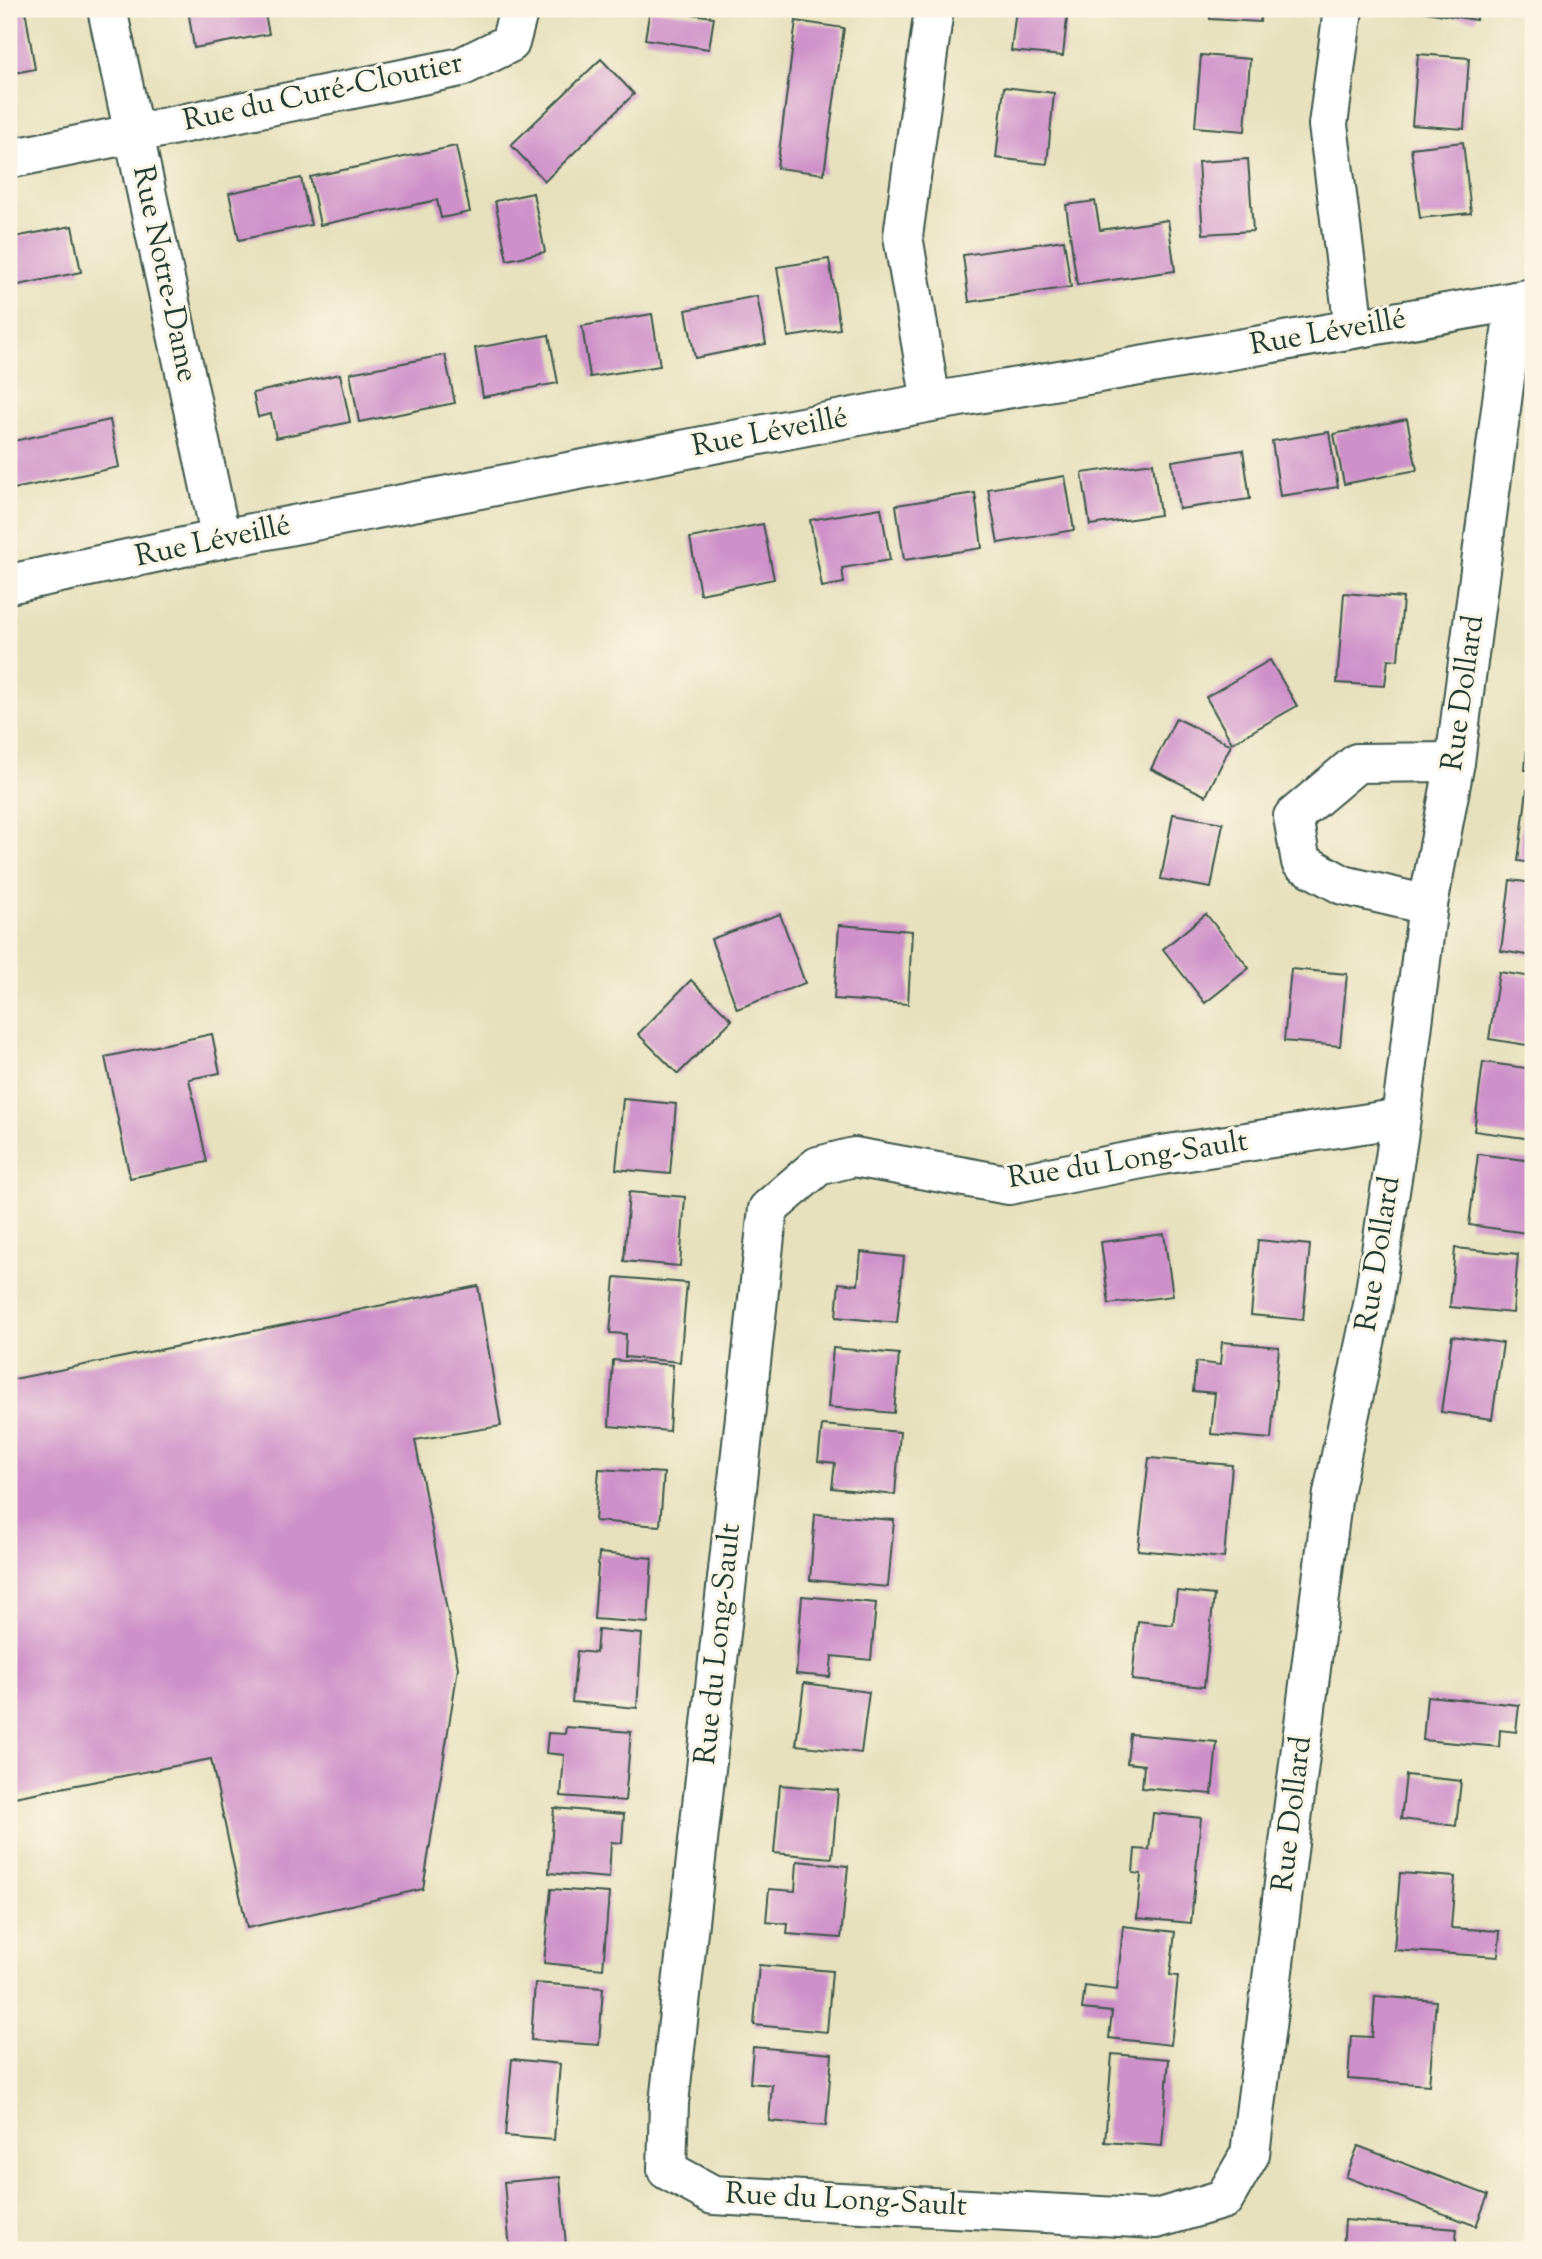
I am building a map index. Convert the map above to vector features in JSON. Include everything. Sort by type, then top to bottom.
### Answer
[{"type":"street","name":"Rue Notre-Dame","points":[[107,9],[221,538]]},
{"type":"street","points":[[932,402],[903,236],[934,9]]},
{"type":"street","points":[[1343,9],[1328,125],[1354,328]]},
{"type":"street","name":"Rue du Curé-Cloutier","points":[[9,159],[461,67],[515,26]]},
{"type":"street","name":"Rue Léveillé","points":[[9,584],[221,538],[932,402],[1524,300]]},
{"type":"street","name":"Rue Dollard","points":[[1224,2199],[1250,2154],[1333,1493],[1373,1305],[1401,1118],[1428,905],[1455,762],[1524,300]]},
{"type":"street","points":[[1428,905],[1343,885],[1301,862],[1293,817],[1357,763],[1455,762]]},
{"type":"street","name":"Rue du Long-Sault","points":[[1224,2199],[1156,2218],[782,2199],[713,2195],[667,2170],[670,2090],[768,1209],[818,1166],[854,1157],[1009,1185],[1163,1155],[1401,1118]]},
{"type":"building","points":[[9,9],[25,9],[35,69],[9,74]]},
{"type":"building","points":[[188,9],[264,9],[269,34],[194,48]]},
{"type":"building","points":[[650,9],[714,17],[709,49],[645,39]]},
{"type":"building","points":[[1016,9],[1068,9],[1063,56],[1011,51]]},
{"type":"building","points":[[1210,9],[1261,9],[1260,22],[1210,19]]},
{"type":"building","points":[[1425,9],[1478,9],[1476,20],[1425,12]]},
{"type":"building","points":[[796,21],[844,28],[824,174],[777,168]]},
{"type":"building","points":[[1418,54],[1469,58],[1464,129],[1412,125]]},
{"type":"building","points":[[1201,55],[1250,59],[1245,131],[1195,127]]},
{"type":"building","points":[[601,59],[634,94],[545,181],[511,145]]},
{"type":"building","points":[[1004,87],[1054,93],[1047,164],[996,158]]},
{"type":"building","points":[[1463,142],[1471,213],[1420,218],[1411,148]]},
{"type":"building","points":[[456,146],[470,212],[441,218],[437,200],[320,225],[310,177]]},
{"type":"building","points":[[1248,159],[1253,231],[1203,234],[1198,162]]},
{"type":"building","points":[[301,178],[311,225],[239,240],[229,193]]},
{"type":"building","points":[[533,193],[545,252],[507,260],[495,201]]},
{"type":"building","points":[[1095,201],[1100,230],[1168,220],[1175,271],[1077,285],[1066,205]]},
{"type":"building","points":[[72,226],[81,272],[9,287],[9,238]]},
{"type":"building","points":[[1064,240],[1071,287],[969,302],[963,255]]},
{"type":"building","points":[[829,259],[840,329],[788,337],[777,267]]},
{"type":"building","points":[[757,296],[766,344],[695,358],[686,310]]},
{"type":"building","points":[[652,314],[660,366],[590,377],[582,326]]},
{"type":"building","points":[[549,335],[558,383],[483,397],[475,348]]},
{"type":"building","points":[[445,355],[455,403],[359,422],[350,373]]},
{"type":"building","points":[[340,374],[350,422],[276,438],[271,414],[258,417],[253,393]]},
{"type":"building","points":[[1407,419],[1417,470],[1344,484],[1334,434]]},
{"type":"building","points":[[110,420],[119,467],[9,490],[9,442]]},
{"type":"building","points":[[1329,432],[1338,487],[1280,496],[1272,441]]},
{"type":"building","points":[[1243,450],[1250,499],[1179,509],[1172,461]]},
{"type":"building","points":[[1153,463],[1160,515],[1090,525],[1082,473]]},
{"type":"building","points":[[1065,476],[1074,530],[998,543],[988,489]]},
{"type":"building","points":[[975,493],[982,548],[904,560],[896,505]]},
{"type":"building","points":[[881,508],[890,560],[842,568],[844,583],[822,587],[810,520]]},
{"type":"building","points":[[763,524],[774,579],[700,594],[690,538]]},
{"type":"building","points":[[1344,593],[1403,598],[1398,660],[1388,659],[1385,686],[1337,683]]},
{"type":"building","points":[[1270,660],[1297,706],[1232,743],[1206,697]]},
{"type":"building","points":[[1531,698],[1533,770],[1525,770]]},
{"type":"building","points":[[1176,718],[1231,745],[1206,796],[1151,769]]},
{"type":"building","points":[[1527,790],[1533,791],[1533,863],[1518,861]]},
{"type":"building","points":[[1173,814],[1223,823],[1211,888],[1161,879]]},
{"type":"building","points":[[1510,880],[1533,883],[1533,956],[1501,951]]},
{"type":"building","points":[[780,914],[805,983],[737,1009],[711,939]]},
{"type":"building","points":[[1206,914],[1249,968],[1205,1003],[1163,949]]},
{"type":"building","points":[[839,925],[912,931],[908,1004],[834,999]]},
{"type":"building","points":[[1291,969],[1347,974],[1340,1046],[1284,1041]]},
{"type":"building","points":[[1499,972],[1533,977],[1533,1046],[1489,1039]]},
{"type":"building","points":[[691,980],[732,1020],[678,1074],[638,1034]]},
{"type":"building","points":[[212,1034],[220,1073],[189,1079],[207,1162],[130,1178],[105,1057]]},
{"type":"building","points":[[1483,1062],[1533,1069],[1532,1139],[1474,1131]]},
{"type":"building","points":[[623,1099],[676,1104],[670,1174],[616,1169]]},
{"type":"building","points":[[1478,1154],[1533,1161],[1527,1233],[1469,1225]]},
{"type":"building","points":[[629,1192],[685,1197],[680,1266],[624,1261]]},
{"type":"building","points":[[1164,1234],[1173,1296],[1109,1304],[1101,1242]]},
{"type":"building","points":[[1258,1240],[1310,1245],[1303,1320],[1251,1315]]},
{"type":"building","points":[[1455,1248],[1518,1254],[1513,1313],[1450,1307]]},
{"type":"building","points":[[861,1252],[904,1257],[897,1323],[836,1317],[839,1283],[858,1285]]},
{"type":"building","points":[[615,1277],[687,1283],[680,1362],[625,1357],[626,1334],[610,1333]]},
{"type":"building","points":[[478,1286],[501,1426],[415,1440],[458,1668],[423,1889],[247,1928],[211,1759],[9,1798],[9,1380]]},
{"type":"building","points":[[1452,1336],[1503,1343],[1492,1419],[1441,1412]]},
{"type":"building","points":[[1222,1342],[1279,1347],[1271,1439],[1211,1434],[1215,1393],[1193,1391],[1196,1362],[1220,1365]]},
{"type":"building","points":[[833,1348],[899,1354],[894,1413],[828,1407]]},
{"type":"building","points":[[613,1360],[673,1365],[669,1431],[609,1426]]},
{"type":"building","points":[[822,1425],[900,1432],[895,1495],[832,1488],[835,1463],[818,1461]]},
{"type":"building","points":[[1149,1458],[1232,1465],[1224,1558],[1138,1550]]},
{"type":"building","points":[[599,1469],[664,1473],[660,1526],[595,1521]]},
{"type":"building","points":[[815,1514],[894,1520],[888,1587],[810,1580]]},
{"type":"building","points":[[599,1553],[652,1558],[648,1623],[594,1619]]},
{"type":"building","points":[[1177,1591],[1214,1595],[1204,1687],[1132,1680],[1138,1621],[1173,1625]]},
{"type":"building","points":[[802,1596],[876,1603],[871,1660],[832,1656],[830,1677],[796,1674]]},
{"type":"building","points":[[598,1630],[642,1634],[637,1708],[572,1702],[577,1651],[596,1653]]},
{"type":"building","points":[[804,1683],[869,1692],[861,1753],[796,1745]]},
{"type":"building","points":[[1427,1696],[1519,1705],[1516,1732],[1500,1730],[1499,1747],[1423,1740]]},
{"type":"building","points":[[566,1727],[631,1732],[625,1801],[561,1796],[564,1755],[546,1753],[548,1733],[565,1734]]},
{"type":"building","points":[[1130,1734],[1217,1742],[1212,1794],[1142,1788],[1144,1765],[1127,1763]]},
{"type":"building","points":[[1406,1775],[1461,1781],[1456,1826],[1401,1819]]},
{"type":"building","points":[[780,1785],[838,1790],[832,1858],[774,1853]]},
{"type":"building","points":[[554,1808],[624,1814],[622,1843],[611,1842],[609,1878],[549,1873]]},
{"type":"building","points":[[1153,1813],[1201,1818],[1191,1923],[1137,1918],[1141,1874],[1133,1873],[1135,1849],[1149,1850]]},
{"type":"building","points":[[797,1861],[848,1866],[841,1938],[787,1934],[788,1924],[766,1922],[769,1889],[795,1891]]},
{"type":"building","points":[[1400,1873],[1455,1877],[1451,1928],[1500,1931],[1498,1957],[1394,1950]]},
{"type":"building","points":[[551,1889],[609,1893],[603,1969],[544,1963]]},
{"type":"building","points":[[1123,1926],[1175,1932],[1170,1975],[1178,1976],[1171,2045],[1109,2038],[1112,2012],[1082,2009],[1085,1986],[1117,1990]]},
{"type":"building","points":[[759,1965],[832,1971],[827,2032],[754,2025]]},
{"type":"building","points":[[535,1983],[603,1988],[599,2045],[531,2040]]},
{"type":"building","points":[[1375,1996],[1436,2001],[1429,2085],[1348,2079],[1351,2036],[1372,2037]]},
{"type":"building","points":[[753,2047],[832,2054],[826,2126],[769,2121],[772,2085],[750,2083]]},
{"type":"building","points":[[1112,2054],[1169,2059],[1162,2146],[1105,2142]]},
{"type":"building","points":[[512,2059],[560,2064],[554,2140],[505,2136]]},
{"type":"building","points":[[1358,2146],[1488,2195],[1476,2226],[1346,2177]]},
{"type":"building","points":[[560,2177],[566,2246],[510,2250],[504,2182]]},
{"type":"building","points":[[1345,2220],[1457,2229],[1455,2250],[1343,2250]]}]
